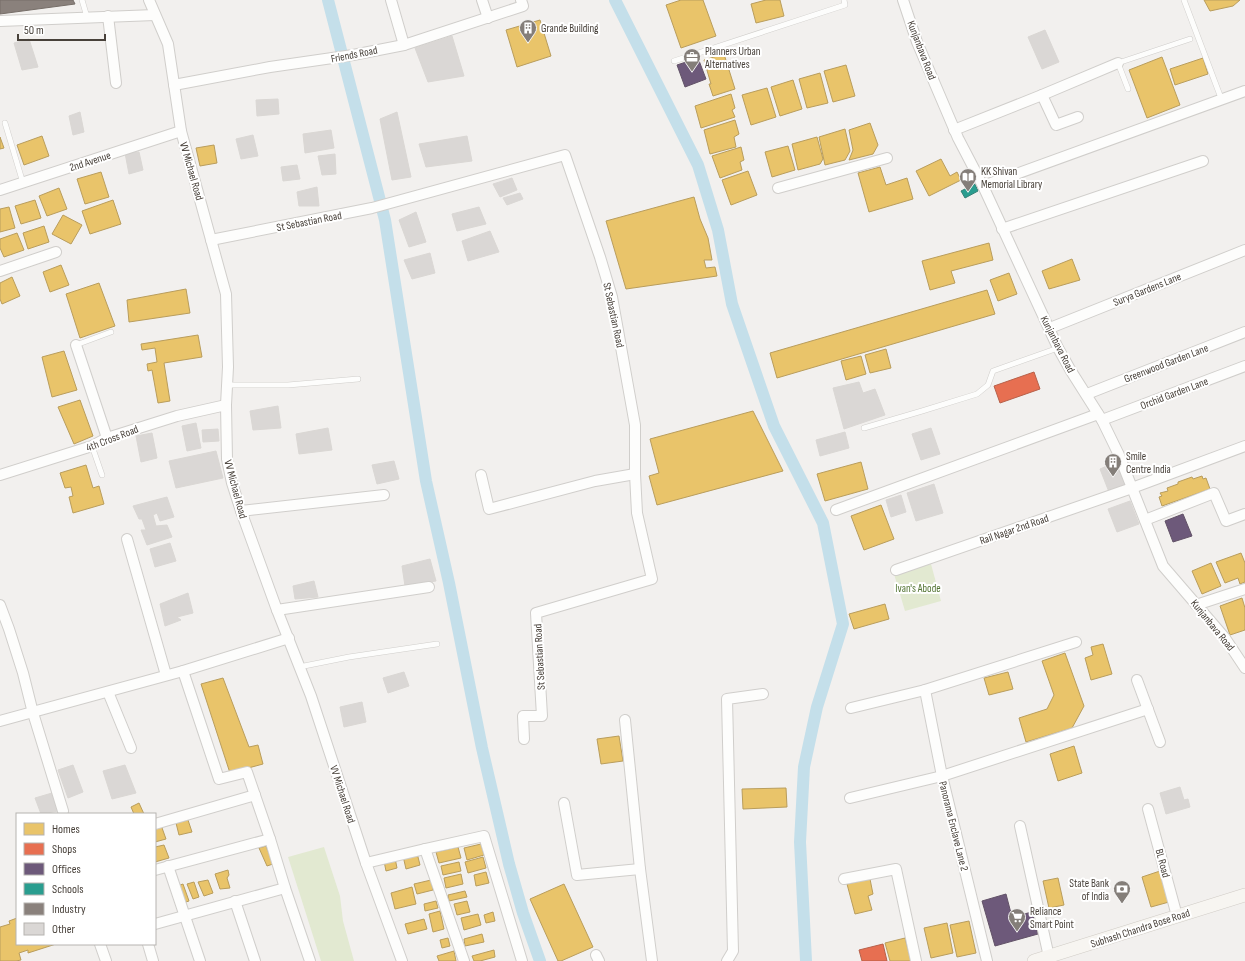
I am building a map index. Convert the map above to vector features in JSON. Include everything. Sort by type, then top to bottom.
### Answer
[{"type":"main road","name":"Subhash Chandra Bose Road","points":[[1034,961],[1245,894]]},
{"type":"street","name":"VV Michael Road","points":[[149,0],[154,15],[168,44],[181,131],[226,294],[228,367],[226,385],[227,459],[232,483],[277,610],[311,696],[366,863],[402,961]]},
{"type":"street","points":[[391,0],[404,45]]},
{"type":"street","points":[[482,0],[488,18]]},
{"type":"street","name":"Friends Road","points":[[174,85],[270,67],[330,59],[404,45],[523,6],[521,0]]},
{"type":"street","name":"Kunjanbava Road","points":[[903,0],[917,42],[954,130],[983,186],[1058,348],[1071,371],[1087,394],[1119,455],[1163,566],[1225,638],[1245,668]]},
{"type":"street","points":[[0,21],[154,15]]},
{"type":"street","points":[[108,16],[116,83]]},
{"type":"street","points":[[954,130],[1118,63]]},
{"type":"street","points":[[983,186],[1245,90]]},
{"type":"street","points":[[1042,95],[1056,125],[1078,116]]},
{"type":"street","name":"2nd Avenue","points":[[0,190],[181,131]]},
{"type":"street","name":"St Sebastian Road","points":[[211,240],[374,208],[565,155],[600,257],[612,298],[635,425],[637,513],[652,579],[536,613],[542,716],[523,716],[524,739]]},
{"type":"street","points":[[778,188],[887,158]]},
{"type":"street","points":[[1002,229],[1203,161]]},
{"type":"street","name":"Surya Gardens Lane","points":[[1050,328],[1245,250]]},
{"type":"street","points":[[0,271],[56,252]]},
{"type":"street","name":"Greenwood Garden Lane","points":[[1087,394],[1245,332]]},
{"type":"street","points":[[76,345],[107,438]]},
{"type":"street","name":"Orchid Garden Lane","points":[[836,510],[1245,366]]},
{"type":"street","name":"4th Cross Road","points":[[0,475],[92,446],[107,438],[177,416],[226,405]]},
{"type":"street","name":"Rail Nagar 2nd Road","points":[[896,570],[1132,488],[1245,446]]},
{"type":"street","points":[[481,475],[490,509],[595,480],[635,474]]},
{"type":"street","points":[[1144,520],[1214,494],[1226,521],[1245,514]]},
{"type":"street","points":[[241,511],[384,495]]},
{"type":"street","points":[[127,539],[166,675]]},
{"type":"street","points":[[277,610],[429,587]]},
{"type":"street","points":[[1196,605],[1245,589]]},
{"type":"street","points":[[0,605],[23,673],[33,712],[63,811]]},
{"type":"street","points":[[0,721],[183,671],[289,638]]},
{"type":"street","points":[[851,708],[924,690],[1076,642]]},
{"type":"street","points":[[183,671],[219,779],[247,772],[310,961]]},
{"type":"street","points":[[1137,680],[1160,742]]},
{"type":"street","name":"Panorama Enclave Lane 2","points":[[924,690],[942,776],[987,961]]},
{"type":"street","points":[[108,692],[131,748]]},
{"type":"street","points":[[727,961],[733,951],[727,699],[763,694]]},
{"type":"street","points":[[850,798],[942,776],[1148,709]]},
{"type":"street","points":[[626,720],[640,869],[652,961]]},
{"type":"street","points":[[156,824],[255,795]]},
{"type":"street","points":[[564,804],[577,875],[640,869]]},
{"type":"street","name":"BL Road","points":[[1148,809],[1177,916]]},
{"type":"street","points":[[1020,826],[1049,957]]},
{"type":"street","points":[[366,863],[484,836],[522,961]]},
{"type":"street","points":[[156,870],[270,839]]},
{"type":"street","points":[[425,849],[464,961]]},
{"type":"street","points":[[168,866],[200,961]]},
{"type":"street","points":[[844,879],[896,868],[916,961]]},
{"type":"street","points":[[156,924],[285,888]]},
{"type":"street","points":[[235,901],[255,961]]},
{"type":"street","points":[[100,945],[106,961]]},
{"type":"street","points":[[148,945],[153,961]]},
{"type":"lane","points":[[82,0],[87,17]]},
{"type":"lane","points":[[674,61],[845,5],[844,0]]},
{"type":"lane","points":[[1184,0],[1222,98]]},
{"type":"lane","points":[[1128,89],[1118,63],[1190,39]]},
{"type":"lane","points":[[4,123],[23,183]]},
{"type":"lane","points":[[76,345],[111,332]]},
{"type":"lane","points":[[864,428],[977,394],[988,385],[993,371],[1058,348]]},
{"type":"lane","points":[[226,385],[288,385],[358,379]]},
{"type":"lane","points":[[92,446],[102,475]]},
{"type":"lane","points":[[299,667],[349,657],[437,644]]},
{"type":"green space","name":"Ivan's Abode","points":[[931,564],[941,601],[905,611],[894,574]]},
{"type":"green space","points":[[324,847],[340,896],[343,921],[354,961],[321,961],[288,857]]},
{"type":"building: Homes","points":[[681,0],[703,0],[716,36],[681,48],[666,5]]},
{"type":"building: Homes","points":[[766,0],[780,0],[784,16],[756,23],[751,4]]},
{"type":"building: Homes","points":[[1204,0],[1240,0],[1233,6],[1210,11]]},
{"type":"building: Homes","name":"Grande Building","points":[[540,20],[551,56],[517,67],[506,30]]},
{"type":"building: Homes","points":[[724,54],[735,89],[713,96],[704,60]]},
{"type":"building: Homes","points":[[1162,57],[1180,105],[1147,118],[1129,70]]},
{"type":"building: Homes","points":[[1203,58],[1208,74],[1175,85],[1170,69]]},
{"type":"building: Homes","points":[[846,65],[855,96],[833,102],[824,71]]},
{"type":"building: Homes","points":[[820,73],[828,103],[807,108],[799,79]]},
{"type":"building: Homes","points":[[793,80],[802,109],[780,116],[771,87]]},
{"type":"building: Homes","points":[[767,88],[776,117],[751,125],[742,95]]},
{"type":"building: Homes","points":[[731,94],[735,108],[732,110],[735,117],[701,128],[695,106]]},
{"type":"building: Homes","points":[[735,120],[739,134],[734,137],[736,147],[710,154],[704,130]]},
{"type":"building: Homes","points":[[870,123],[878,145],[873,154],[849,160],[853,150],[849,130]]},
{"type":"building: Homes","points":[[845,129],[850,151],[845,160],[825,165],[819,137]]},
{"type":"building: Homes","points":[[42,136],[49,156],[24,165],[17,145]]},
{"type":"building: Homes","points":[[0,137],[4,148],[0,149]]},
{"type":"building: Homes","points":[[817,137],[823,159],[820,164],[798,170],[792,144]]},
{"type":"building: Homes","points":[[214,145],[217,163],[200,166],[196,148]]},
{"type":"building: Homes","points":[[788,146],[795,170],[772,177],[765,152]]},
{"type":"building: Homes","points":[[741,147],[744,160],[740,162],[742,170],[720,178],[712,156]]},
{"type":"building: Homes","points":[[941,159],[950,176],[957,172],[961,180],[929,196],[916,171]]},
{"type":"building: Homes","points":[[880,167],[886,185],[907,178],[913,199],[869,212],[858,173]]},
{"type":"building: Homes","points":[[748,171],[757,195],[731,205],[722,180]]},
{"type":"building: Homes","points":[[101,172],[109,197],[85,204],[77,179]]},
{"type":"building: Homes","points":[[59,188],[67,209],[47,216],[39,196]]},
{"type":"building: Homes","points":[[694,197],[700,219],[708,238],[712,260],[704,260],[706,268],[715,267],[717,276],[626,289],[606,221]]},
{"type":"building: Homes","points":[[35,200],[41,218],[21,224],[15,206]]},
{"type":"building: Homes","points":[[113,200],[121,224],[90,234],[82,211]]},
{"type":"building: Homes","points":[[9,207],[15,228],[0,232],[0,209]]},
{"type":"building: Homes","points":[[63,215],[82,225],[71,244],[52,234]]},
{"type":"building: Homes","points":[[44,226],[49,242],[28,249],[23,233]]},
{"type":"building: Homes","points":[[17,233],[24,250],[4,257],[0,248],[0,239]]},
{"type":"building: Homes","points":[[989,243],[993,260],[951,271],[955,283],[930,290],[922,261]]},
{"type":"building: Homes","points":[[1072,259],[1080,280],[1049,289],[1042,271]]},
{"type":"building: Homes","points":[[61,265],[69,285],[50,292],[43,272]]},
{"type":"building: Homes","points":[[1009,273],[1017,294],[998,301],[990,280]]},
{"type":"building: Homes","points":[[12,277],[20,296],[2,304],[0,299],[0,283]]},
{"type":"building: Homes","points":[[99,283],[115,326],[80,338],[66,294]]},
{"type":"building: Homes","points":[[186,289],[190,313],[129,322],[127,300]]},
{"type":"building: Homes","points":[[987,290],[995,314],[777,378],[770,353]]},
{"type":"building: Homes","points":[[198,335],[202,357],[164,363],[170,401],[158,403],[152,370],[148,371],[147,364],[157,362],[155,348],[142,350],[141,344]]},
{"type":"building: Homes","points":[[886,349],[891,368],[870,373],[865,355]]},
{"type":"building: Homes","points":[[64,351],[77,390],[52,397],[42,357]]},
{"type":"building: Homes","points":[[861,356],[866,374],[846,380],[841,361]]},
{"type":"building: Homes","points":[[80,400],[93,436],[74,444],[58,407]]},
{"type":"building: Homes","points":[[753,411],[783,471],[657,505],[649,476],[659,473],[650,439]]},
{"type":"building: Homes","points":[[861,462],[868,489],[825,501],[817,474]]},
{"type":"building: Homes","points":[[86,465],[93,488],[99,486],[104,504],[73,513],[69,497],[73,496],[71,487],[65,488],[60,473]]},
{"type":"building: Homes","points":[[1202,476],[1203,479],[1206,478],[1210,489],[1162,506],[1159,497],[1162,496],[1160,493],[1168,491],[1167,488],[1178,484],[1178,482],[1192,477],[1193,479]]},
{"type":"building: Homes","points":[[881,505],[894,539],[864,550],[851,516]]},
{"type":"building: Homes","points":[[1241,553],[1245,563],[1245,582],[1240,584],[1238,578],[1225,583],[1216,562]]},
{"type":"building: Homes","points":[[1211,563],[1221,586],[1202,594],[1192,571]]},
{"type":"building: Homes","points":[[1242,598],[1245,608],[1245,630],[1230,635],[1220,606]]},
{"type":"building: Homes","points":[[885,604],[889,619],[854,629],[849,614]]},
{"type":"building: Homes","points":[[1103,644],[1112,674],[1091,680],[1085,658],[1093,655],[1091,647]]},
{"type":"building: Homes","points":[[1065,653],[1084,706],[1072,728],[1026,742],[1019,718],[1047,709],[1054,695],[1042,661]]},
{"type":"building: Homes","points":[[1008,672],[1013,689],[989,695],[984,678]]},
{"type":"building: Homes","points":[[223,678],[249,747],[258,745],[263,764],[230,773],[201,684]]},
{"type":"building: Homes","points":[[619,736],[623,761],[601,764],[597,739]]},
{"type":"building: Homes","points":[[1074,746],[1082,773],[1058,781],[1050,754]]},
{"type":"building: Homes","points":[[786,788],[787,807],[743,809],[742,789]]},
{"type":"building: Homes","points":[[139,803],[144,813],[134,813],[131,807]]},
{"type":"building: Homes","points":[[188,820],[192,832],[179,835],[176,823]]},
{"type":"building: Homes","points":[[161,825],[166,839],[156,842],[156,826]]},
{"type":"building: Homes","points":[[481,844],[484,855],[467,860],[464,848]]},
{"type":"building: Homes","points":[[164,845],[169,858],[156,862],[156,847]]},
{"type":"building: Homes","points":[[266,846],[273,864],[267,866],[259,848]]},
{"type":"building: Homes","points":[[458,847],[461,858],[439,863],[436,852]]},
{"type":"building: Homes","points":[[417,853],[420,865],[406,869],[403,856]]},
{"type":"building: Homes","points":[[483,857],[486,868],[468,873],[465,862]]},
{"type":"building: Homes","points":[[395,858],[397,868],[386,871],[384,861]]},
{"type":"building: Homes","points":[[459,862],[461,871],[443,875],[441,866]]},
{"type":"building: Homes","points":[[228,870],[229,875],[227,878],[230,888],[220,889],[215,874]]},
{"type":"building: Homes","points":[[1160,871],[1169,902],[1151,907],[1142,877]]},
{"type":"building: Homes","points":[[486,872],[489,883],[476,886],[474,875]]},
{"type":"building: Homes","points":[[461,874],[463,884],[446,888],[444,878]]},
{"type":"building: Homes","points":[[1058,878],[1064,905],[1049,908],[1043,881]]},
{"type":"building: Homes","points":[[870,879],[873,894],[868,896],[872,910],[855,914],[847,884]]},
{"type":"building: Homes","points":[[208,880],[213,893],[204,896],[198,882]]},
{"type":"building: Homes","points":[[431,880],[433,890],[417,894],[414,884]]},
{"type":"building: Homes","points":[[194,882],[199,897],[193,899],[187,884]]},
{"type":"building: Homes","points":[[183,884],[189,901],[183,903],[177,886]]},
{"type":"building: Homes","points":[[564,884],[593,947],[558,961],[530,899]]},
{"type":"building: Homes","points":[[412,887],[416,904],[395,909],[391,893]]},
{"type":"building: Homes","points":[[465,891],[467,897],[449,901],[448,895]]},
{"type":"building: Homes","points":[[436,901],[438,908],[425,911],[424,904]]},
{"type":"building: Homes","points":[[467,901],[470,912],[457,915],[454,904]]},
{"type":"building: Homes","points":[[440,911],[444,929],[433,932],[429,914]]},
{"type":"building: Homes","points":[[493,912],[495,921],[486,923],[484,915]]},
{"type":"building: Homes","points":[[478,914],[481,925],[464,930],[461,918]]},
{"type":"building: Homes","points":[[16,918],[16,945],[53,945],[28,953],[28,950],[19,953],[21,960],[0,961],[0,927],[10,924],[9,921]]},
{"type":"building: Homes","points":[[424,919],[427,929],[408,934],[405,924]]},
{"type":"building: Homes","points":[[969,921],[976,953],[957,957],[950,925]]},
{"type":"building: Homes","points":[[947,923],[953,953],[931,958],[924,928]]},
{"type":"building: Homes","points":[[482,934],[484,942],[465,946],[464,939]]},
{"type":"building: Homes","points":[[448,938],[450,946],[442,948],[440,940]]},
{"type":"building: Homes","points":[[905,938],[911,961],[890,961],[885,943]]},
{"type":"building: Homes","points":[[494,950],[495,957],[474,961],[472,956]]},
{"type":"building: Homes","points":[[454,951],[456,961],[439,961],[437,956]]},
{"type":"building: Shops","points":[[1034,372],[1040,389],[1000,403],[994,386]]},
{"type":"building: Shops","points":[[883,944],[887,961],[862,961],[859,950]]},
{"type":"building: Offices","name":"Planners Urban Alternatives","points":[[698,58],[706,79],[685,87],[677,65]]},
{"type":"building: Offices","points":[[1183,514],[1192,536],[1173,542],[1165,521]]},
{"type":"building: Offices","points":[[1006,894],[1012,917],[1032,912],[1038,934],[995,946],[982,901]]},
{"type":"building: Schools","points":[[975,184],[978,191],[965,198],[961,191]]},
{"type":"building: Industry","points":[[0,0],[73,0],[75,4],[0,14]]},
{"type":"building: Other","points":[[1045,30],[1059,62],[1042,69],[1028,37]]},
{"type":"building: Other","points":[[452,36],[464,76],[428,82],[415,48]]},
{"type":"building: Other","points":[[29,39],[38,67],[22,70],[14,43]]},
{"type":"building: Other","points":[[278,99],[279,114],[257,116],[256,100]]},
{"type":"building: Other","points":[[80,112],[84,132],[73,135],[69,116]]},
{"type":"building: Other","points":[[397,112],[411,177],[392,180],[380,119]]},
{"type":"building: Other","points":[[331,130],[334,148],[305,153],[303,134]]},
{"type":"building: Other","points":[[253,135],[258,156],[241,159],[236,139]]},
{"type":"building: Other","points":[[467,136],[472,161],[426,167],[419,144]]},
{"type":"building: Other","points":[[139,152],[143,170],[129,174],[125,153]]},
{"type":"building: Other","points":[[335,154],[336,174],[322,175],[318,156]]},
{"type":"building: Other","points":[[297,165],[300,179],[283,181],[281,167]]},
{"type":"building: Other","points":[[512,178],[517,190],[500,197],[493,184]]},
{"type":"building: Other","points":[[317,187],[319,206],[299,206],[297,192]]},
{"type":"building: Other","points":[[520,193],[523,199],[507,205],[503,198]]},
{"type":"building: Other","points":[[479,207],[486,224],[457,231],[452,214]]},
{"type":"building: Other","points":[[416,212],[426,242],[409,247],[399,220]]},
{"type":"building: Other","points":[[490,231],[499,252],[468,261],[462,241]]},
{"type":"building: Other","points":[[430,253],[435,273],[412,279],[404,260]]},
{"type":"building: Other","points":[[859,382],[863,393],[875,389],[885,415],[844,429],[833,388]]},
{"type":"building: Other","points":[[278,406],[281,428],[253,430],[250,411]]},
{"type":"building: Other","points":[[196,423],[201,448],[187,451],[182,426]]},
{"type":"building: Other","points":[[328,428],[332,450],[299,454],[296,434]]},
{"type":"building: Other","points":[[931,428],[940,454],[921,460],[912,434]]},
{"type":"building: Other","points":[[218,429],[219,441],[203,442],[202,430]]},
{"type":"building: Other","points":[[845,432],[849,448],[820,456],[816,440]]},
{"type":"building: Other","points":[[152,433],[157,458],[141,462],[136,436]]},
{"type":"building: Other","points":[[216,451],[223,478],[176,488],[169,461]]},
{"type":"building: Other","points":[[394,461],[399,479],[377,484],[372,465]]},
{"type":"building: Other","name":"Smile Centre India","points":[[1116,462],[1126,486],[1109,492],[1100,469]]},
{"type":"building: Other","points":[[934,484],[943,513],[916,521],[907,493]]},
{"type":"building: Other","points":[[901,495],[906,512],[891,517],[886,500]]},
{"type":"building: Other","points":[[167,497],[174,517],[160,521],[157,513],[153,515],[156,526],[167,525],[172,537],[147,545],[141,530],[146,530],[142,519],[139,519],[133,506]]},
{"type":"building: Other","points":[[1130,501],[1139,524],[1117,532],[1108,509]]},
{"type":"building: Other","points":[[170,543],[176,561],[155,567],[150,549]]},
{"type":"building: Other","points":[[430,559],[436,581],[405,586],[402,566]]},
{"type":"building: Other","points":[[314,581],[318,597],[295,599],[293,586]]},
{"type":"building: Other","points":[[188,593],[193,613],[177,617],[181,620],[165,626],[160,604]]},
{"type":"building: Other","points":[[404,672],[409,686],[388,693],[383,678]]},
{"type":"building: Other","points":[[362,702],[366,722],[344,727],[340,707]]},
{"type":"building: Other","points":[[73,765],[83,792],[68,798],[58,770]]},
{"type":"building: Other","points":[[125,765],[136,793],[112,799],[103,771]]},
{"type":"building: Other","points":[[1180,787],[1184,800],[1188,799],[1190,807],[1166,814],[1160,793]]},
{"type":"building: Other","points":[[52,793],[58,811],[41,813],[35,798]]},
{"type":"waterway","points":[[328,0],[385,220],[426,481],[449,583],[482,748],[509,864],[523,913],[540,961]]},
{"type":"waterway","points":[[615,0],[698,165],[718,230],[732,304],[774,426],[823,523],[843,624],[817,707],[804,767],[800,842],[806,961]]},
{"type":"place","name":"Grande Building","points":[[528,43]]},
{"type":"place","name":"Planners Urban Alternatives","points":[[692,72]]},
{"type":"place","name":"KK Shivan Memorial Library","points":[[968,192]]},
{"type":"place","name":"Smile Centre India","points":[[1113,477]]},
{"type":"place","name":"State Bank of India","points":[[1122,904]]},
{"type":"place","name":"Reliance Smart Point","points":[[1017,932]]}]
